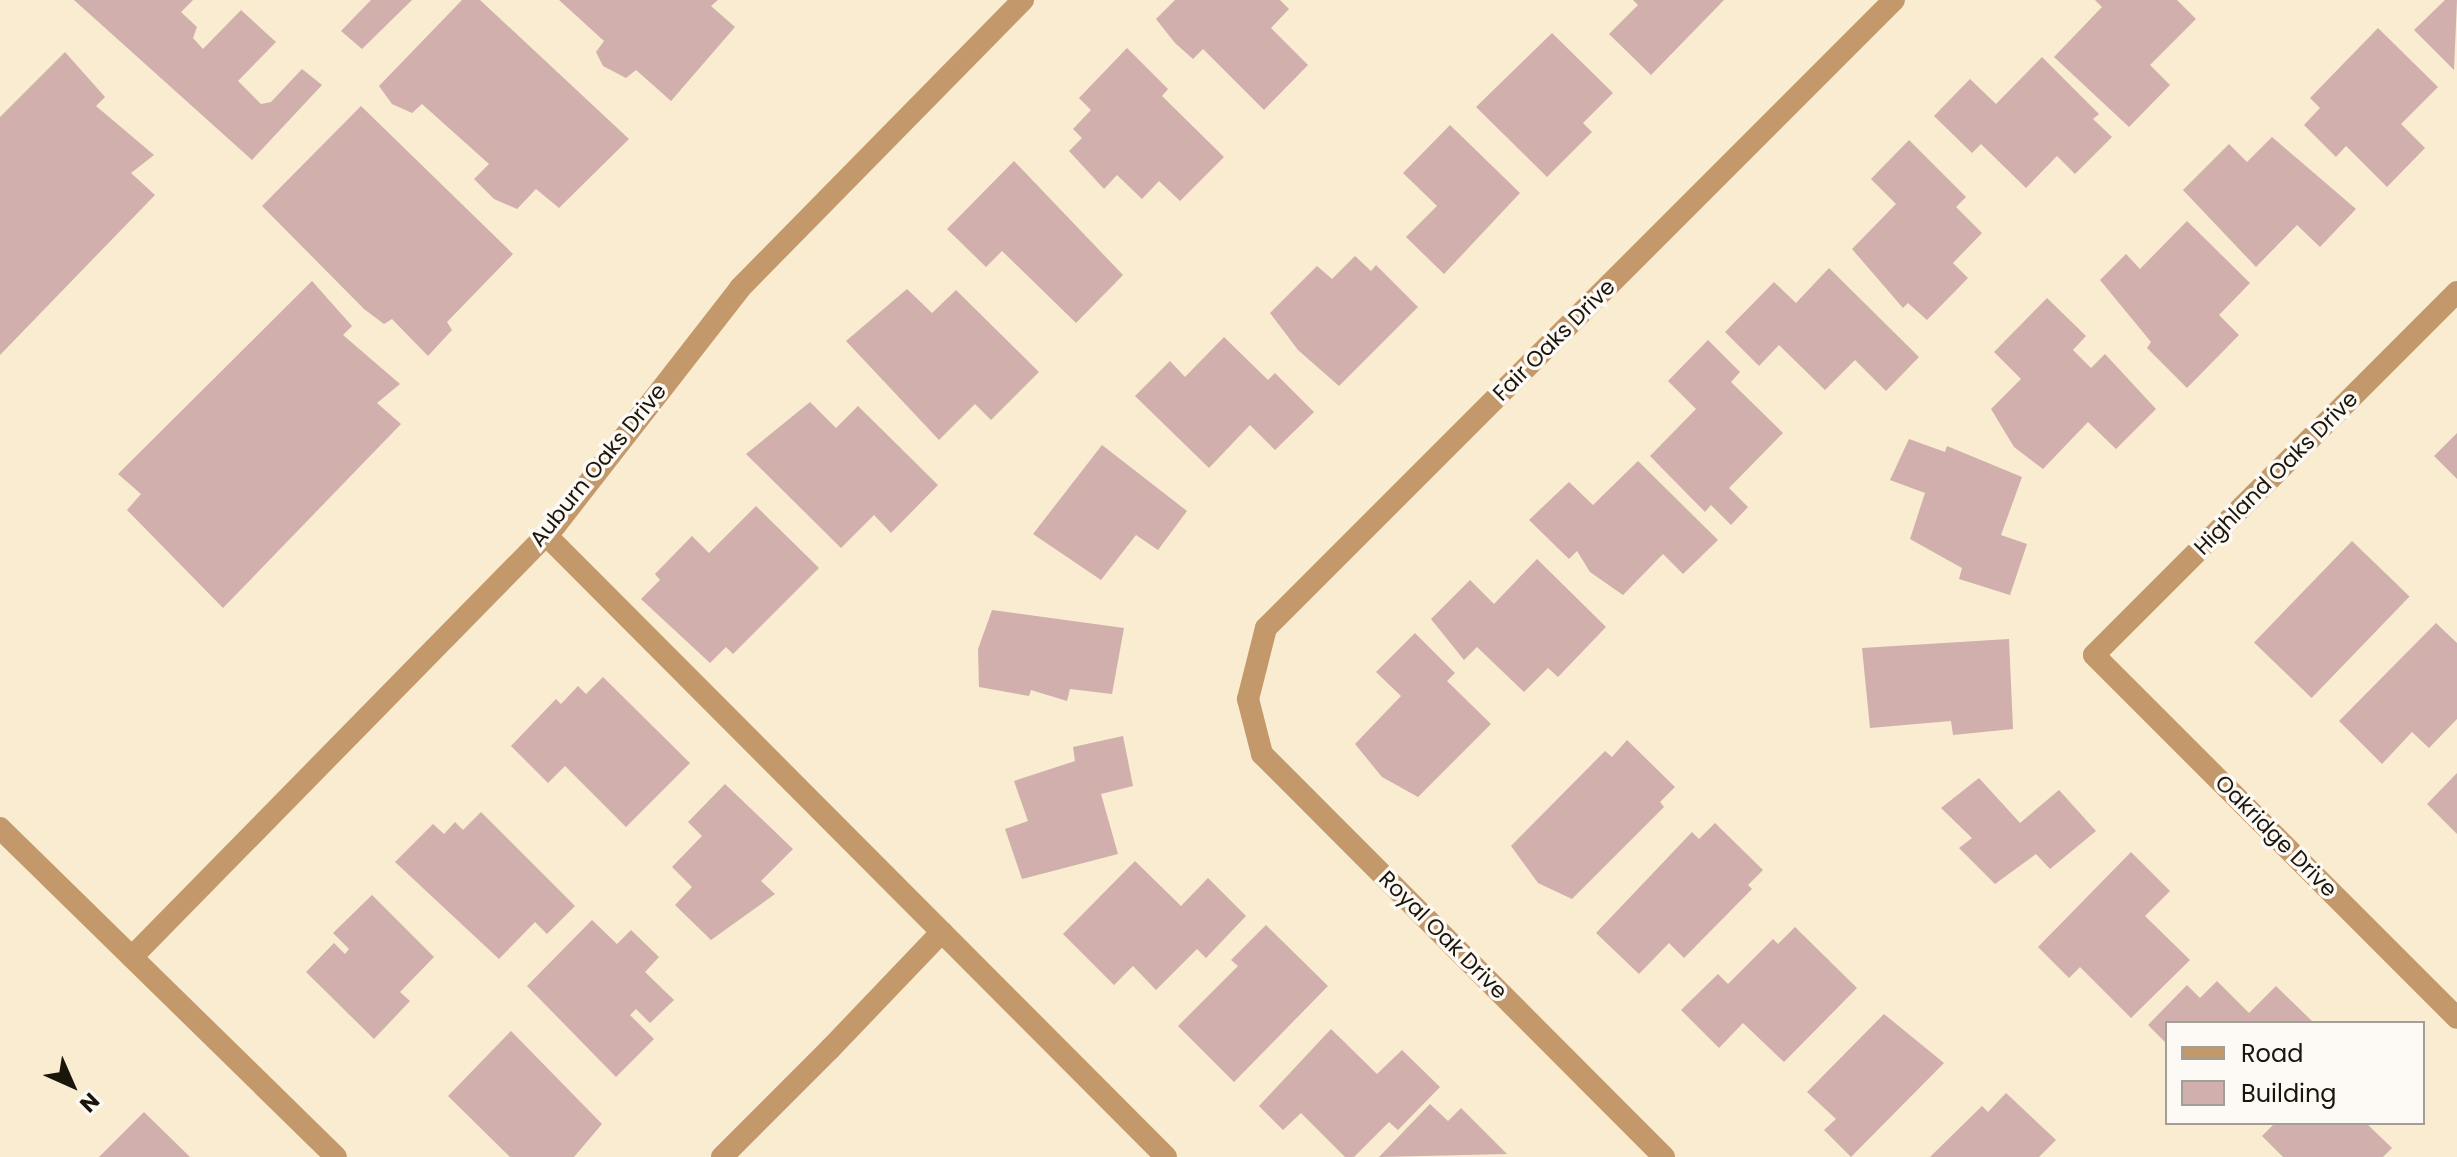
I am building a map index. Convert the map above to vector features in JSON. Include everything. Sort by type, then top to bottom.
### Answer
[{"type":"street","name":"Auburn Oaks Drive","points":[[132,957],[546,535],[740,288],[1023,0]]},
{"type":"street","name":"Fair Oaks Drive","points":[[1248,699],[1266,628],[1894,0]]},
{"type":"street","name":"Highland Oaks Drive","points":[[2094,655],[2457,292]]},
{"type":"street","points":[[546,535],[1166,1157]]},
{"type":"street","name":"Oakridge Drive","points":[[2094,655],[2457,1018]]},
{"type":"street","name":"Royal Oak Drive","points":[[1248,699],[1262,754],[1664,1157]]},
{"type":"street","points":[[0,828],[336,1157]]},
{"type":"street","points":[[722,1157],[942,932]]},
{"type":"building","points":[[74,0],[193,0],[181,12],[197,27],[193,38],[203,49],[241,10],[276,42],[238,81],[261,104],[271,102],[302,69],[322,85],[252,160]]},
{"type":"building","points":[[371,0],[412,0],[362,49],[341,31]]},
{"type":"building","points":[[462,0],[480,0],[629,139],[559,208],[536,189],[517,209],[494,199],[474,179],[489,164],[422,104],[412,113],[392,104],[379,86]]},
{"type":"building","points":[[559,0],[718,0],[711,6],[735,27],[671,101],[636,70],[626,78],[603,66],[596,52],[604,41]]},
{"type":"building","points":[[1175,0],[1280,0],[1289,9],[1271,28],[1308,65],[1264,110],[1203,49],[1193,59],[1175,43],[1156,19]]},
{"type":"building","points":[[1633,0],[1724,0],[1651,75],[1609,34],[1638,5]]},
{"type":"building","points":[[2095,0],[2177,0],[2196,19],[2150,65],[2170,85],[2129,127],[2054,57],[2102,7]]},
{"type":"building","points":[[2445,0],[2457,0],[2454,70],[2414,30]]},
{"type":"building","points":[[2378,28],[2438,87],[2401,124],[2425,148],[2387,187],[2346,146],[2336,157],[2304,125],[2320,108],[2310,98]]},
{"type":"building","points":[[1552,33],[1613,93],[1583,123],[1592,132],[1547,177],[1476,107]]},
{"type":"building","points":[[1127,48],[1168,89],[1162,96],[1224,157],[1180,201],[1159,181],[1142,199],[1117,175],[1104,189],[1069,151],[1082,138],[1073,129],[1091,110],[1079,98]]},
{"type":"building","points":[[65,52],[105,97],[96,106],[154,155],[131,173],[155,195],[0,355],[0,117]]},
{"type":"building","points":[[2042,57],[2099,114],[2093,119],[2112,137],[2075,174],[2057,156],[2026,188],[1981,144],[1972,153],[1934,116],[1970,79],[1996,104]]},
{"type":"building","points":[[361,106],[513,254],[447,322],[452,330],[428,356],[392,319],[384,324],[364,309],[262,206]]},
{"type":"building","points":[[1450,125],[1520,193],[1444,274],[1406,237],[1437,206],[1403,173]]},
{"type":"building","points":[[2272,137],[2356,209],[2320,247],[2297,225],[2256,267],[2183,190],[2229,144],[2247,162]]},
{"type":"building","points":[[1909,140],[1966,197],[1956,207],[1982,233],[1953,263],[1968,278],[1927,320],[1908,303],[1903,308],[1852,249],[1896,204],[1871,179]]},
{"type":"building","points":[[1014,161],[1123,275],[1076,323],[1002,251],[986,267],[947,229]]},
{"type":"building","points":[[2187,221],[2250,283],[2219,315],[2239,335],[2187,388],[2147,348],[2151,342],[2100,280],[2126,254],[2140,269]]},
{"type":"building","points":[[1355,256],[1371,271],[1376,265],[1418,307],[1339,386],[1298,350],[1270,313],[1317,266],[1332,279]]},
{"type":"building","points":[[1829,268],[1919,357],[1886,391],[1855,360],[1825,390],[1779,345],[1759,366],[1725,332],[1774,282],[1796,303]]},
{"type":"building","points":[[312,281],[352,326],[343,335],[400,384],[377,403],[401,424],[223,608],[127,510],[141,494],[118,474]]},
{"type":"building","points":[[907,289],[932,313],[956,290],[1039,372],[991,420],[975,404],[939,440],[846,341]]},
{"type":"building","points":[[2047,298],[2086,336],[2073,350],[2091,368],[2105,354],[2156,409],[2116,449],[2088,422],[2043,469],[2014,447],[1991,409],[2021,379],[1994,352]]},
{"type":"building","points":[[1224,337],[1268,380],[1275,373],[1314,412],[1275,450],[1250,425],[1209,468],[1135,396],[1170,361],[1185,377]]},
{"type":"building","points":[[1708,340],[1740,372],[1731,382],[1783,433],[1729,488],[1748,507],[1731,525],[1711,505],[1705,512],[1650,456],[1696,409],[1668,381]]},
{"type":"building","points":[[810,402],[836,428],[858,406],[938,485],[891,533],[874,515],[841,548],[746,454]]},
{"type":"building","points":[[2457,433],[2457,479],[2434,456]]},
{"type":"building","points":[[1909,439],[1945,452],[1947,446],[2022,477],[2001,535],[2027,544],[2010,595],[1959,579],[1962,568],[1910,539],[1925,493],[1890,480]]},
{"type":"building","points":[[1102,445],[1187,511],[1158,550],[1136,535],[1101,580],[1033,534]]},
{"type":"building","points":[[1638,461],[1718,540],[1683,574],[1663,554],[1623,595],[1590,572],[1577,551],[1569,559],[1529,520],[1569,482],[1593,505]]},
{"type":"building","points":[[756,506],[819,568],[733,654],[726,647],[710,663],[641,599],[660,580],[655,574],[692,536],[709,553]]},
{"type":"building","points":[[2352,541],[2410,597],[2312,698],[2254,642]]},
{"type":"building","points":[[1537,559],[1606,627],[1558,677],[1548,668],[1524,692],[1477,647],[1464,660],[1431,619],[1470,580],[1494,604]]},
{"type":"building","points":[[992,610],[1124,628],[1112,694],[1070,689],[1067,701],[1031,690],[1029,696],[979,687],[978,649]]},
{"type":"building","points":[[2436,623],[2457,643],[2457,719],[2429,748],[2412,732],[2382,764],[2339,721]]},
{"type":"building","points":[[1415,633],[1455,673],[1447,681],[1491,724],[1418,797],[1382,777],[1355,744],[1401,696],[1376,672]]},
{"type":"building","points":[[2009,639],[2013,729],[1953,735],[1951,721],[1870,728],[1862,648]]},
{"type":"building","points":[[603,677],[690,763],[626,827],[565,766],[548,783],[511,746],[556,699],[561,704],[578,686],[586,694]]},
{"type":"building","points":[[1123,736],[1133,786],[1101,794],[1118,854],[1022,879],[1005,829],[1028,821],[1014,781],[1075,761],[1073,747]]},
{"type":"building","points":[[1627,740],[1675,787],[1660,802],[1664,807],[1572,899],[1538,883],[1511,846],[1605,751],[1612,757]]},
{"type":"building","points":[[2457,773],[2457,834],[2427,804]]},
{"type":"building","points":[[1979,778],[2020,823],[2059,790],[2096,831],[2050,869],[2036,854],[1995,884],[1959,848],[1972,838],[1941,808]]},
{"type":"building","points":[[725,784],[793,849],[761,881],[775,894],[711,940],[675,905],[692,887],[672,867],[702,836],[688,822]]},
{"type":"building","points":[[481,812],[575,906],[547,934],[535,922],[499,959],[395,862],[433,824],[444,834],[455,822],[463,830]]},
{"type":"building","points":[[1715,823],[1763,870],[1748,885],[1752,889],[1684,958],[1669,943],[1639,974],[1596,933],[1692,832],[1699,839]]},
{"type":"building","points":[[2131,852],[2170,891],[2145,916],[2190,960],[2131,1018],[2080,967],[2069,978],[2038,947]]},
{"type":"building","points":[[1135,861],[1181,906],[1208,878],[1246,916],[1206,958],[1197,949],[1156,990],[1133,966],[1114,985],[1063,934]]},
{"type":"building","points":[[372,895],[434,957],[400,992],[410,1001],[374,1039],[306,972],[334,943],[345,954],[349,949],[333,933]]},
{"type":"building","points":[[592,920],[617,944],[631,930],[659,957],[645,972],[674,1000],[650,1023],[636,1009],[630,1015],[654,1039],[616,1077],[527,986]]},
{"type":"building","points":[[1266,925],[1328,986],[1234,1082],[1178,1026],[1238,966],[1231,960]]},
{"type":"building","points":[[1795,927],[1857,988],[1784,1062],[1743,1023],[1719,1048],[1681,1010],[1718,974],[1728,984],[1773,939],[1778,944]]},
{"type":"building","points":[[2217,981],[2249,1013],[2276,986],[2312,1021],[2165,1021],[2165,1042],[2148,1025],[2187,985],[2200,998]]},
{"type":"building","points":[[1884,1014],[1944,1063],[1851,1157],[1824,1130],[1836,1119],[1807,1092]]},
{"type":"building","points":[[1331,1029],[1377,1074],[1402,1050],[1440,1087],[1398,1130],[1389,1122],[1354,1157],[1345,1157],[1301,1113],[1283,1130],[1259,1106]]},
{"type":"building","points":[[511,1031],[602,1124],[574,1157],[510,1157],[448,1096]]},
{"type":"building","points":[[2006,1093],[2056,1140],[2039,1157],[1930,1157],[1982,1106],[1988,1112]]},
{"type":"building","points":[[1430,1104],[1448,1121],[1461,1108],[1507,1154],[1379,1157]]},
{"type":"building","points":[[144,1112],[190,1157],[99,1157]]},
{"type":"building","points":[[2273,1125],[2368,1125],[2392,1148],[2383,1157],[2283,1157],[2262,1136]]}]
